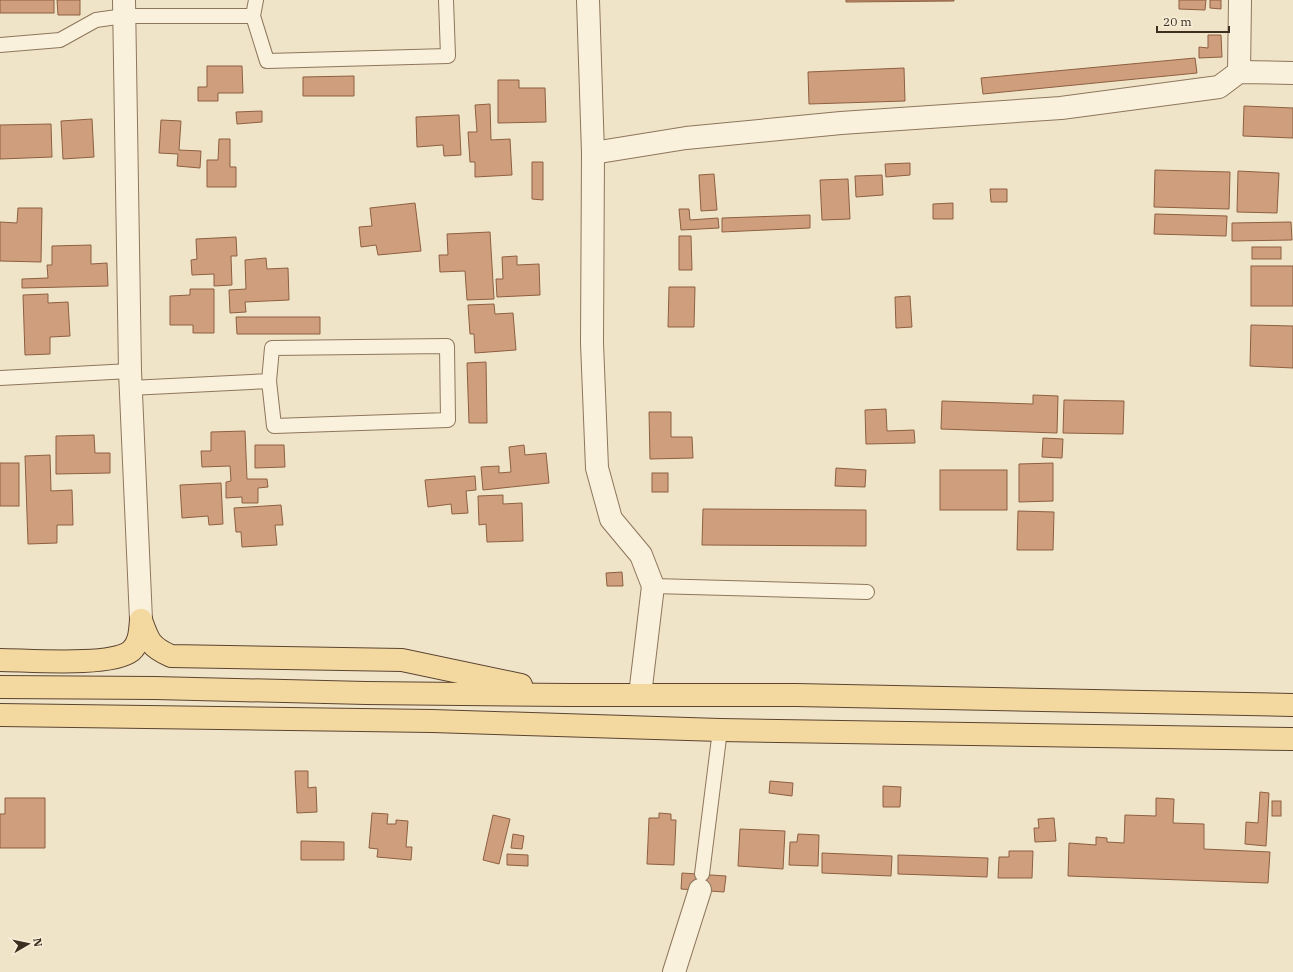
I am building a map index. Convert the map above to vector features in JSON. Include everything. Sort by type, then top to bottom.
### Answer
[{"type":"main road","points":[[0,660],[92,661],[117,658],[131,651],[139,638],[141,620]]},
{"type":"main road","points":[[141,620],[148,640],[160,651],[171,656],[402,660],[570,695]]},
{"type":"main road","points":[[0,687],[570,695],[819,695],[1293,704]]},
{"type":"main road","points":[[0,715],[424,721],[720,730],[1293,739]]},
{"type":"street","points":[[588,0],[593,153],[592,343],[597,468],[611,519],[641,556],[653,586],[640,695]]},
{"type":"street","points":[[1239,72],[1240,0]]},
{"type":"street","points":[[124,8],[130,379],[141,620]]},
{"type":"street","points":[[593,153],[686,138],[841,123],[1061,108],[1219,86],[1239,72],[1293,73]]},
{"type":"street","points":[[674,972],[701,882]]},
{"type":"lane","points":[[256,0],[252,16],[266,61],[448,56],[446,0]]},
{"type":"lane","points":[[0,45],[60,40],[96,20],[124,8],[252,16]]},
{"type":"lane","points":[[446,346],[448,420],[274,426],[269,381],[272,348],[446,346]]},
{"type":"lane","points":[[0,378],[269,381]]},
{"type":"lane","points":[[653,586],[867,592]]},
{"type":"lane","points":[[701,882],[720,730]]},
{"type":"building","points":[[0,0],[54,0],[54,13],[0,13]]},
{"type":"building","points":[[57,0],[80,0],[80,15],[58,15]]},
{"type":"building","points":[[846,0],[954,0],[954,1],[846,2]]},
{"type":"building","points":[[1179,0],[1206,0],[1205,10],[1179,9]]},
{"type":"building","points":[[1210,0],[1221,0],[1221,9],[1210,8]]},
{"type":"building","points":[[1208,35],[1221,35],[1222,57],[1199,58],[1199,47],[1208,48]]},
{"type":"building","points":[[1195,58],[1197,73],[983,94],[981,78]]},
{"type":"building","points":[[207,66],[242,66],[243,93],[218,93],[218,101],[198,101],[198,87],[207,87]]},
{"type":"building","points":[[904,68],[905,101],[809,104],[808,72]]},
{"type":"building","points":[[354,76],[354,96],[303,96],[303,77]]},
{"type":"building","points":[[498,80],[519,80],[519,88],[545,88],[546,122],[498,123]]},
{"type":"building","points":[[490,104],[491,140],[510,139],[512,175],[475,177],[475,162],[470,162],[468,132],[477,132],[475,105]]},
{"type":"building","points":[[1244,106],[1293,108],[1293,138],[1243,136]]},
{"type":"building","points":[[262,111],[262,122],[237,124],[236,112]]},
{"type":"building","points":[[459,115],[461,155],[444,156],[443,145],[417,147],[416,117]]},
{"type":"building","points":[[92,119],[94,157],[63,159],[61,121]]},
{"type":"building","points":[[161,120],[181,121],[179,150],[201,151],[200,168],[177,166],[178,154],[159,153]]},
{"type":"building","points":[[51,124],[52,157],[0,159],[0,125]]},
{"type":"building","points":[[219,139],[230,139],[230,167],[236,167],[236,187],[207,187],[207,160],[218,160]]},
{"type":"building","points":[[532,162],[543,162],[543,200],[532,199]]},
{"type":"building","points":[[910,163],[910,175],[886,177],[885,164]]},
{"type":"building","points":[[1155,170],[1230,172],[1229,209],[1154,207]]},
{"type":"building","points":[[1238,171],[1279,173],[1277,213],[1237,212]]},
{"type":"building","points":[[714,174],[717,210],[701,211],[699,175]]},
{"type":"building","points":[[882,175],[883,195],[856,197],[855,176]]},
{"type":"building","points":[[848,179],[850,219],[822,220],[820,180]]},
{"type":"building","points":[[990,189],[1007,189],[1007,202],[991,202]]},
{"type":"building","points":[[415,203],[421,251],[378,255],[376,245],[361,247],[359,227],[372,226],[370,208]]},
{"type":"building","points":[[953,203],[953,219],[933,219],[933,204]]},
{"type":"building","points":[[18,208],[42,208],[41,262],[0,261],[0,222],[17,223]]},
{"type":"building","points":[[679,209],[689,209],[690,220],[718,218],[719,228],[681,230]]},
{"type":"building","points":[[1155,214],[1227,216],[1226,236],[1154,234]]},
{"type":"building","points":[[810,215],[810,228],[722,232],[722,218]]},
{"type":"building","points":[[1291,222],[1292,240],[1232,241],[1232,223]]},
{"type":"building","points":[[490,232],[494,299],[467,300],[465,271],[440,272],[439,255],[448,255],[447,234]]},
{"type":"building","points":[[679,236],[691,236],[692,270],[679,270]]},
{"type":"building","points":[[236,237],[237,256],[231,256],[232,285],[214,286],[214,274],[192,275],[191,260],[197,259],[196,239]]},
{"type":"building","points":[[91,245],[91,264],[107,263],[108,286],[22,288],[22,279],[48,278],[47,265],[52,265],[52,246]]},
{"type":"building","points":[[1252,247],[1281,247],[1281,259],[1252,259]]},
{"type":"building","points":[[517,256],[517,265],[539,264],[540,295],[497,297],[496,279],[503,279],[502,257]]},
{"type":"building","points":[[266,258],[267,269],[288,268],[289,300],[245,302],[246,312],[230,313],[229,290],[246,289],[245,260]]},
{"type":"building","points":[[1251,266],[1293,266],[1293,306],[1251,306]]},
{"type":"building","points":[[669,287],[695,287],[694,327],[668,327]]},
{"type":"building","points":[[190,289],[214,289],[214,333],[193,333],[193,325],[170,325],[170,296],[190,295]]},
{"type":"building","points":[[48,294],[48,303],[68,302],[70,336],[50,337],[50,354],[25,355],[23,295]]},
{"type":"building","points":[[910,296],[912,327],[896,328],[895,297]]},
{"type":"building","points":[[494,304],[495,314],[513,313],[516,350],[475,353],[474,334],[470,334],[468,305]]},
{"type":"building","points":[[236,317],[320,317],[320,334],[237,334]]},
{"type":"building","points":[[1251,325],[1293,326],[1293,368],[1250,366]]},
{"type":"building","points":[[486,362],[487,423],[469,423],[467,363]]},
{"type":"building","points":[[1033,395],[1058,396],[1057,433],[941,429],[942,401],[1033,404]]},
{"type":"building","points":[[1064,400],[1124,401],[1123,434],[1063,433]]},
{"type":"building","points":[[886,409],[887,431],[914,430],[915,443],[866,444],[865,410]]},
{"type":"building","points":[[649,412],[671,412],[671,437],[692,437],[693,458],[650,459]]},
{"type":"building","points":[[245,431],[247,479],[267,479],[268,487],[258,488],[258,503],[242,503],[242,497],[226,498],[226,482],[231,481],[230,466],[202,467],[201,451],[211,451],[211,432]]},
{"type":"building","points":[[94,435],[95,453],[110,453],[110,473],[56,474],[56,436]]},
{"type":"building","points":[[1043,438],[1063,439],[1062,458],[1042,457]]},
{"type":"building","points":[[255,445],[284,445],[285,467],[255,468]]},
{"type":"building","points":[[524,445],[525,455],[546,453],[549,483],[483,490],[481,467],[499,466],[499,473],[511,472],[509,447]]},
{"type":"building","points":[[50,455],[51,491],[72,490],[73,525],[57,525],[57,543],[28,544],[25,456]]},
{"type":"building","points":[[0,463],[19,463],[19,506],[0,506]]},
{"type":"building","points":[[1053,463],[1053,501],[1019,502],[1019,464]]},
{"type":"building","points":[[836,468],[866,470],[865,487],[835,486]]},
{"type":"building","points":[[940,470],[1007,470],[1007,510],[940,510]]},
{"type":"building","points":[[652,473],[668,473],[668,492],[652,492]]},
{"type":"building","points":[[475,476],[476,490],[466,491],[468,513],[452,514],[451,504],[428,507],[425,480]]},
{"type":"building","points":[[221,483],[223,524],[209,525],[208,516],[182,518],[180,485]]},
{"type":"building","points":[[503,495],[503,504],[522,503],[523,541],[487,542],[486,524],[479,525],[478,496]]},
{"type":"building","points":[[281,505],[283,525],[275,525],[277,545],[242,547],[241,532],[236,532],[234,508]]},
{"type":"building","points":[[703,509],[866,510],[866,546],[702,545]]},
{"type":"building","points":[[1018,511],[1054,512],[1053,550],[1017,550]]},
{"type":"building","points":[[622,572],[623,586],[607,586],[606,573]]},
{"type":"building","points":[[295,771],[308,771],[308,788],[316,787],[317,812],[297,813]]},
{"type":"building","points":[[770,781],[793,783],[792,796],[769,793]]},
{"type":"building","points":[[883,786],[901,787],[900,807],[883,807]]},
{"type":"building","points":[[1260,792],[1269,793],[1266,846],[1245,844],[1246,822],[1258,823]]},
{"type":"building","points":[[5,798],[45,798],[45,848],[0,848],[0,814],[5,814]]},
{"type":"building","points":[[1156,798],[1174,799],[1173,823],[1204,824],[1204,849],[1270,852],[1268,883],[1068,876],[1069,843],[1096,845],[1096,837],[1107,838],[1107,842],[1124,843],[1125,815],[1156,816]]},
{"type":"building","points":[[1272,801],[1281,801],[1281,816],[1272,816]]},
{"type":"building","points":[[372,813],[388,814],[387,824],[396,824],[396,820],[408,821],[406,847],[412,847],[411,860],[377,857],[378,849],[369,848]]},
{"type":"building","points":[[659,813],[671,814],[671,820],[676,820],[674,865],[647,864],[649,818],[659,818]]},
{"type":"building","points":[[493,815],[510,819],[499,864],[483,860]]},
{"type":"building","points":[[1054,818],[1056,841],[1035,842],[1034,828],[1039,828],[1038,819]]},
{"type":"building","points":[[740,829],[785,831],[783,869],[738,866]]},
{"type":"building","points":[[513,834],[524,836],[522,849],[511,848]]},
{"type":"building","points":[[798,834],[819,835],[818,866],[789,865],[790,842],[797,842]]},
{"type":"building","points":[[301,841],[344,842],[344,860],[301,860]]},
{"type":"building","points":[[1009,851],[1033,851],[1032,878],[998,878],[999,857],[1009,857]]},
{"type":"building","points":[[822,853],[892,856],[891,876],[822,873]]},
{"type":"building","points":[[507,854],[528,855],[528,866],[507,865]]},
{"type":"building","points":[[898,855],[988,858],[987,877],[898,874]]},
{"type":"building","points":[[682,873],[726,876],[724,892],[681,889]]}]
